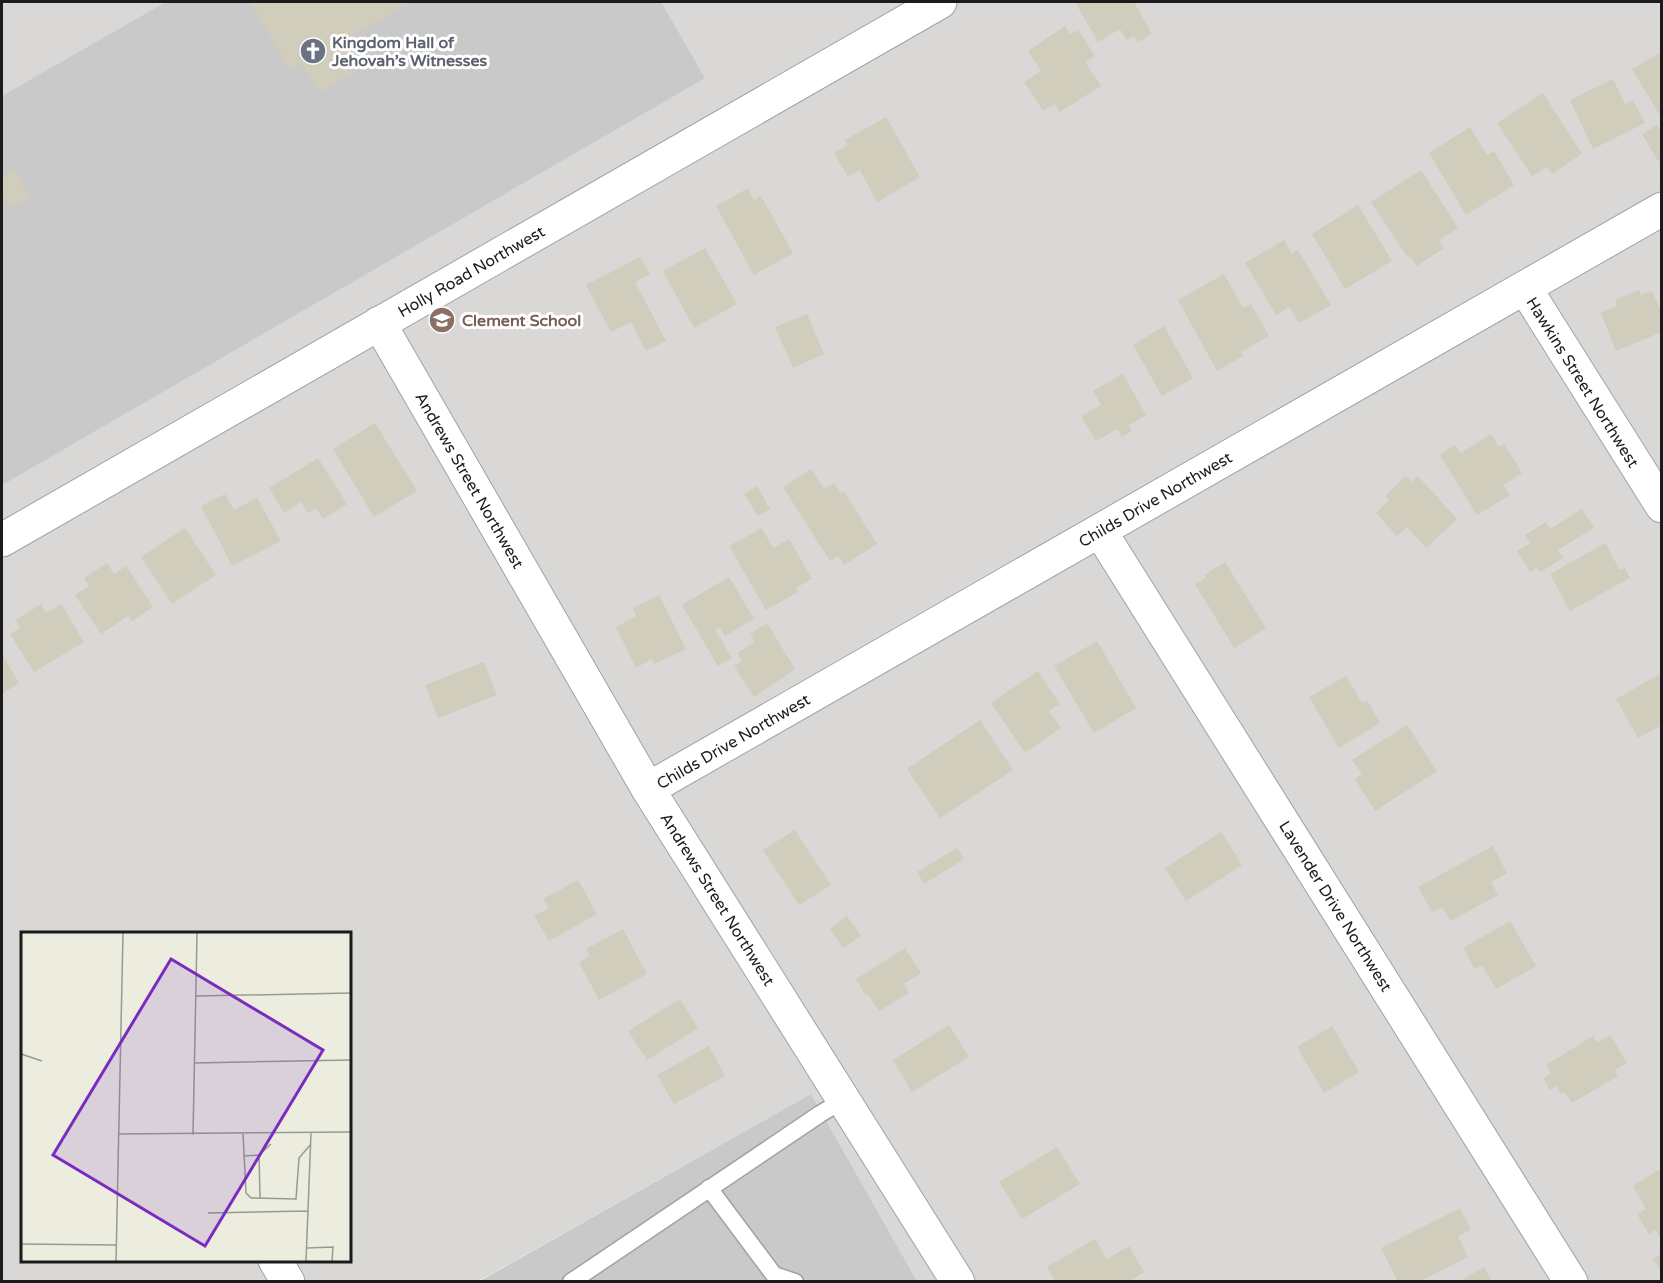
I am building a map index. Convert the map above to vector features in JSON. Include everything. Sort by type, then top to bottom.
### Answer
[{"type":"street","name":"Holly Road Northwest","points":[[2,540],[940,2]]},
{"type":"street","name":"Childs Drive Northwest","points":[[648,789],[1662,209]]},
{"type":"street","name":"Hawkins Street Northwest","points":[[1525,288],[1662,506]]},
{"type":"street","name":"Andrews Street Northwest","points":[[379,323],[648,789],[958,1281]]},
{"type":"street","name":"Lavender Drive Northwest","points":[[1100,531],[1572,1281]]},
{"type":"street","points":[[276,1262],[288,1281]]},
{"type":"lane","points":[[571,1281],[845,1099]]},
{"type":"lane","points":[[710,1188],[768,1278],[795,1281]]},
{"type":"shaded area","points":[[2,2],[1661,2],[1661,1281],[917,1281],[811,1094],[478,1281],[2,1282]]},
{"type":"shaded area","points":[[166,2],[661,2],[705,78],[2,485],[2,96]]},
{"type":"shaded area","points":[[811,1094],[917,1281],[478,1282]]},
{"type":"building","name":"Kingdom Hall of Jehovah’s Witnesses","points":[[250,2],[410,2],[342,42],[359,69],[319,93],[301,62],[289,69]]},
{"type":"building","points":[[1075,2],[1134,2],[1152,34],[1138,42],[1134,36],[1126,40],[1120,29],[1098,42]]},
{"type":"building","points":[[1065,26],[1070,35],[1078,30],[1095,56],[1085,62],[1101,86],[1060,112],[1055,104],[1043,111],[1024,82],[1041,71],[1028,51]]},
{"type":"building","points":[[1662,52],[1662,112],[1659,114],[1632,69]]},
{"type":"building","points":[[1613,79],[1625,104],[1633,100],[1645,123],[1593,149],[1570,100]]},
{"type":"building","points":[[1543,93],[1582,154],[1552,174],[1547,167],[1532,176],[1497,123]]},
{"type":"building","points":[[886,117],[920,177],[877,202],[860,170],[848,177],[834,153],[848,145],[845,140]]},
{"type":"building","points":[[1657,125],[1662,133],[1662,159],[1658,161],[1642,134]]},
{"type":"building","points":[[1470,127],[1487,155],[1494,151],[1514,185],[1466,215],[1429,153]]},
{"type":"building","points":[[16,170],[30,198],[10,208],[2,191],[2,177]]},
{"type":"building","points":[[1421,170],[1458,228],[1439,240],[1444,248],[1417,266],[1411,257],[1408,258],[1371,202]]},
{"type":"building","points":[[748,188],[754,200],[761,196],[793,253],[754,275],[716,206]]},
{"type":"building","points":[[1358,205],[1392,261],[1345,289],[1312,234]]},
{"type":"building","points":[[1284,240],[1292,254],[1298,250],[1331,305],[1299,323],[1289,307],[1276,315],[1245,263]]},
{"type":"building","points":[[705,248],[737,304],[694,328],[663,271]]},
{"type":"building","points":[[640,257],[650,274],[635,282],[666,341],[646,351],[631,322],[611,332],[586,285]]},
{"type":"building","points":[[1224,274],[1243,308],[1251,304],[1269,336],[1241,352],[1243,356],[1217,371],[1178,300]]},
{"type":"building","points":[[1639,290],[1641,295],[1652,291],[1662,314],[1662,332],[1616,351],[1601,313],[1617,306],[1615,300]]},
{"type":"building","points":[[807,314],[824,354],[793,368],[775,327]]},
{"type":"building","points":[[1164,326],[1193,378],[1162,396],[1133,345]]},
{"type":"building","points":[[1123,374],[1146,415],[1129,425],[1132,431],[1122,437],[1117,429],[1096,441],[1081,416],[1101,405],[1093,391]]},
{"type":"building","points":[[375,423],[417,491],[374,517],[333,449]]},
{"type":"building","points":[[1491,434],[1499,447],[1504,444],[1522,473],[1503,485],[1510,495],[1477,515],[1440,455],[1455,445],[1461,453]]},
{"type":"building","points":[[318,458],[347,504],[323,519],[316,508],[308,513],[301,502],[284,513],[269,488]]},
{"type":"building","points":[[811,469],[824,489],[834,483],[841,493],[844,491],[877,544],[844,565],[838,556],[830,561],[783,487]]},
{"type":"building","points":[[1406,476],[1411,482],[1418,476],[1457,519],[1426,548],[1407,527],[1397,536],[1376,513],[1389,500],[1385,496]]},
{"type":"building","points":[[757,486],[770,509],[758,516],[744,494]]},
{"type":"building","points":[[225,494],[234,510],[257,498],[281,541],[232,566],[201,506]]},
{"type":"building","points":[[1582,509],[1594,528],[1558,550],[1563,558],[1540,572],[1537,568],[1530,572],[1517,551],[1530,543],[1525,535],[1546,522],[1550,529]]},
{"type":"building","points":[[185,528],[216,575],[172,604],[141,557]]},
{"type":"building","points":[[762,528],[773,548],[789,539],[812,579],[796,588],[798,592],[766,610],[729,546]]},
{"type":"building","points":[[1605,543],[1620,570],[1625,568],[1630,578],[1570,611],[1550,574]]},
{"type":"building","points":[[1225,562],[1266,628],[1234,648],[1195,584],[1206,578],[1204,575]]},
{"type":"building","points":[[107,563],[114,574],[126,566],[153,607],[132,621],[128,616],[101,634],[75,595],[89,586],[84,578]]},
{"type":"building","points":[[729,577],[754,619],[725,636],[720,628],[715,630],[732,658],[718,666],[682,605]]},
{"type":"building","points":[[659,595],[686,649],[654,664],[652,659],[636,668],[616,627],[636,616],[633,608]]},
{"type":"building","points":[[41,604],[46,613],[61,604],[84,642],[34,672],[10,634],[20,628],[16,620]]},
{"type":"building","points":[[767,623],[795,669],[754,697],[734,666],[742,661],[737,653],[755,642],[750,634]]},
{"type":"building","points":[[1097,641],[1136,708],[1094,733],[1054,666]]},
{"type":"building","points":[[2,654],[19,683],[2,694]]},
{"type":"building","points":[[484,662],[497,695],[438,718],[425,685]]},
{"type":"building","points":[[1038,671],[1060,704],[1049,711],[1061,728],[1025,753],[991,703]]},
{"type":"building","points":[[1662,673],[1662,725],[1638,738],[1616,699]]},
{"type":"building","points":[[1346,676],[1362,703],[1367,700],[1380,723],[1339,748],[1309,697]]},
{"type":"building","points":[[980,720],[1013,770],[940,818],[907,769]]},
{"type":"building","points":[[1407,725],[1437,771],[1375,811],[1355,779],[1362,774],[1352,760]]},
{"type":"building","points":[[795,830],[831,885],[799,905],[763,850]]},
{"type":"building","points":[[1221,832],[1242,865],[1186,901],[1165,868]]},
{"type":"building","points":[[1493,846],[1507,873],[1491,882],[1498,895],[1451,921],[1442,907],[1432,912],[1418,887]]},
{"type":"building","points":[[957,848],[964,859],[924,884],[917,872]]},
{"type":"building","points":[[578,880],[597,914],[549,941],[534,916],[549,908],[543,899]]},
{"type":"building","points":[[847,916],[861,936],[843,948],[830,928]]},
{"type":"building","points":[[1510,921],[1536,966],[1496,989],[1482,965],[1475,969],[1463,948]]},
{"type":"building","points":[[623,929],[647,974],[599,1000],[579,962],[590,956],[586,949]]},
{"type":"building","points":[[905,948],[921,973],[904,984],[909,993],[879,1011],[868,994],[866,996],[856,979]]},
{"type":"building","points":[[680,999],[698,1028],[647,1060],[628,1031]]},
{"type":"building","points":[[949,1025],[969,1057],[912,1092],[893,1060]]},
{"type":"building","points":[[1332,1026],[1359,1072],[1324,1093],[1297,1047]]},
{"type":"building","points":[[1610,1035],[1627,1063],[1615,1070],[1618,1076],[1572,1103],[1565,1092],[1561,1094],[1556,1086],[1550,1090],[1543,1078],[1551,1073],[1546,1065],[1593,1036],[1597,1043]]},
{"type":"building","points":[[709,1046],[725,1076],[674,1104],[657,1075]]},
{"type":"building","points":[[1057,1147],[1080,1184],[1022,1219],[999,1182]]},
{"type":"building","points":[[1662,1168],[1662,1236],[1660,1237],[1655,1230],[1649,1234],[1637,1214],[1646,1209],[1633,1186]]},
{"type":"building","points":[[1460,1208],[1471,1230],[1458,1236],[1468,1257],[1419,1282],[1398,1282],[1381,1248]]},
{"type":"building","points":[[1095,1239],[1107,1259],[1129,1246],[1144,1272],[1128,1282],[1056,1282],[1047,1267]]},
{"type":"building","points":[[1662,1254],[1662,1274],[1653,1259]]},
{"type":"building","points":[[1484,1267],[1492,1282],[1459,1282]]},
{"type":"place","name":"Kingdom Hall of Jehovah’s Witnesses","points":[[313,51]]},
{"type":"place","name":"Clement School","points":[[442,320]]}]
